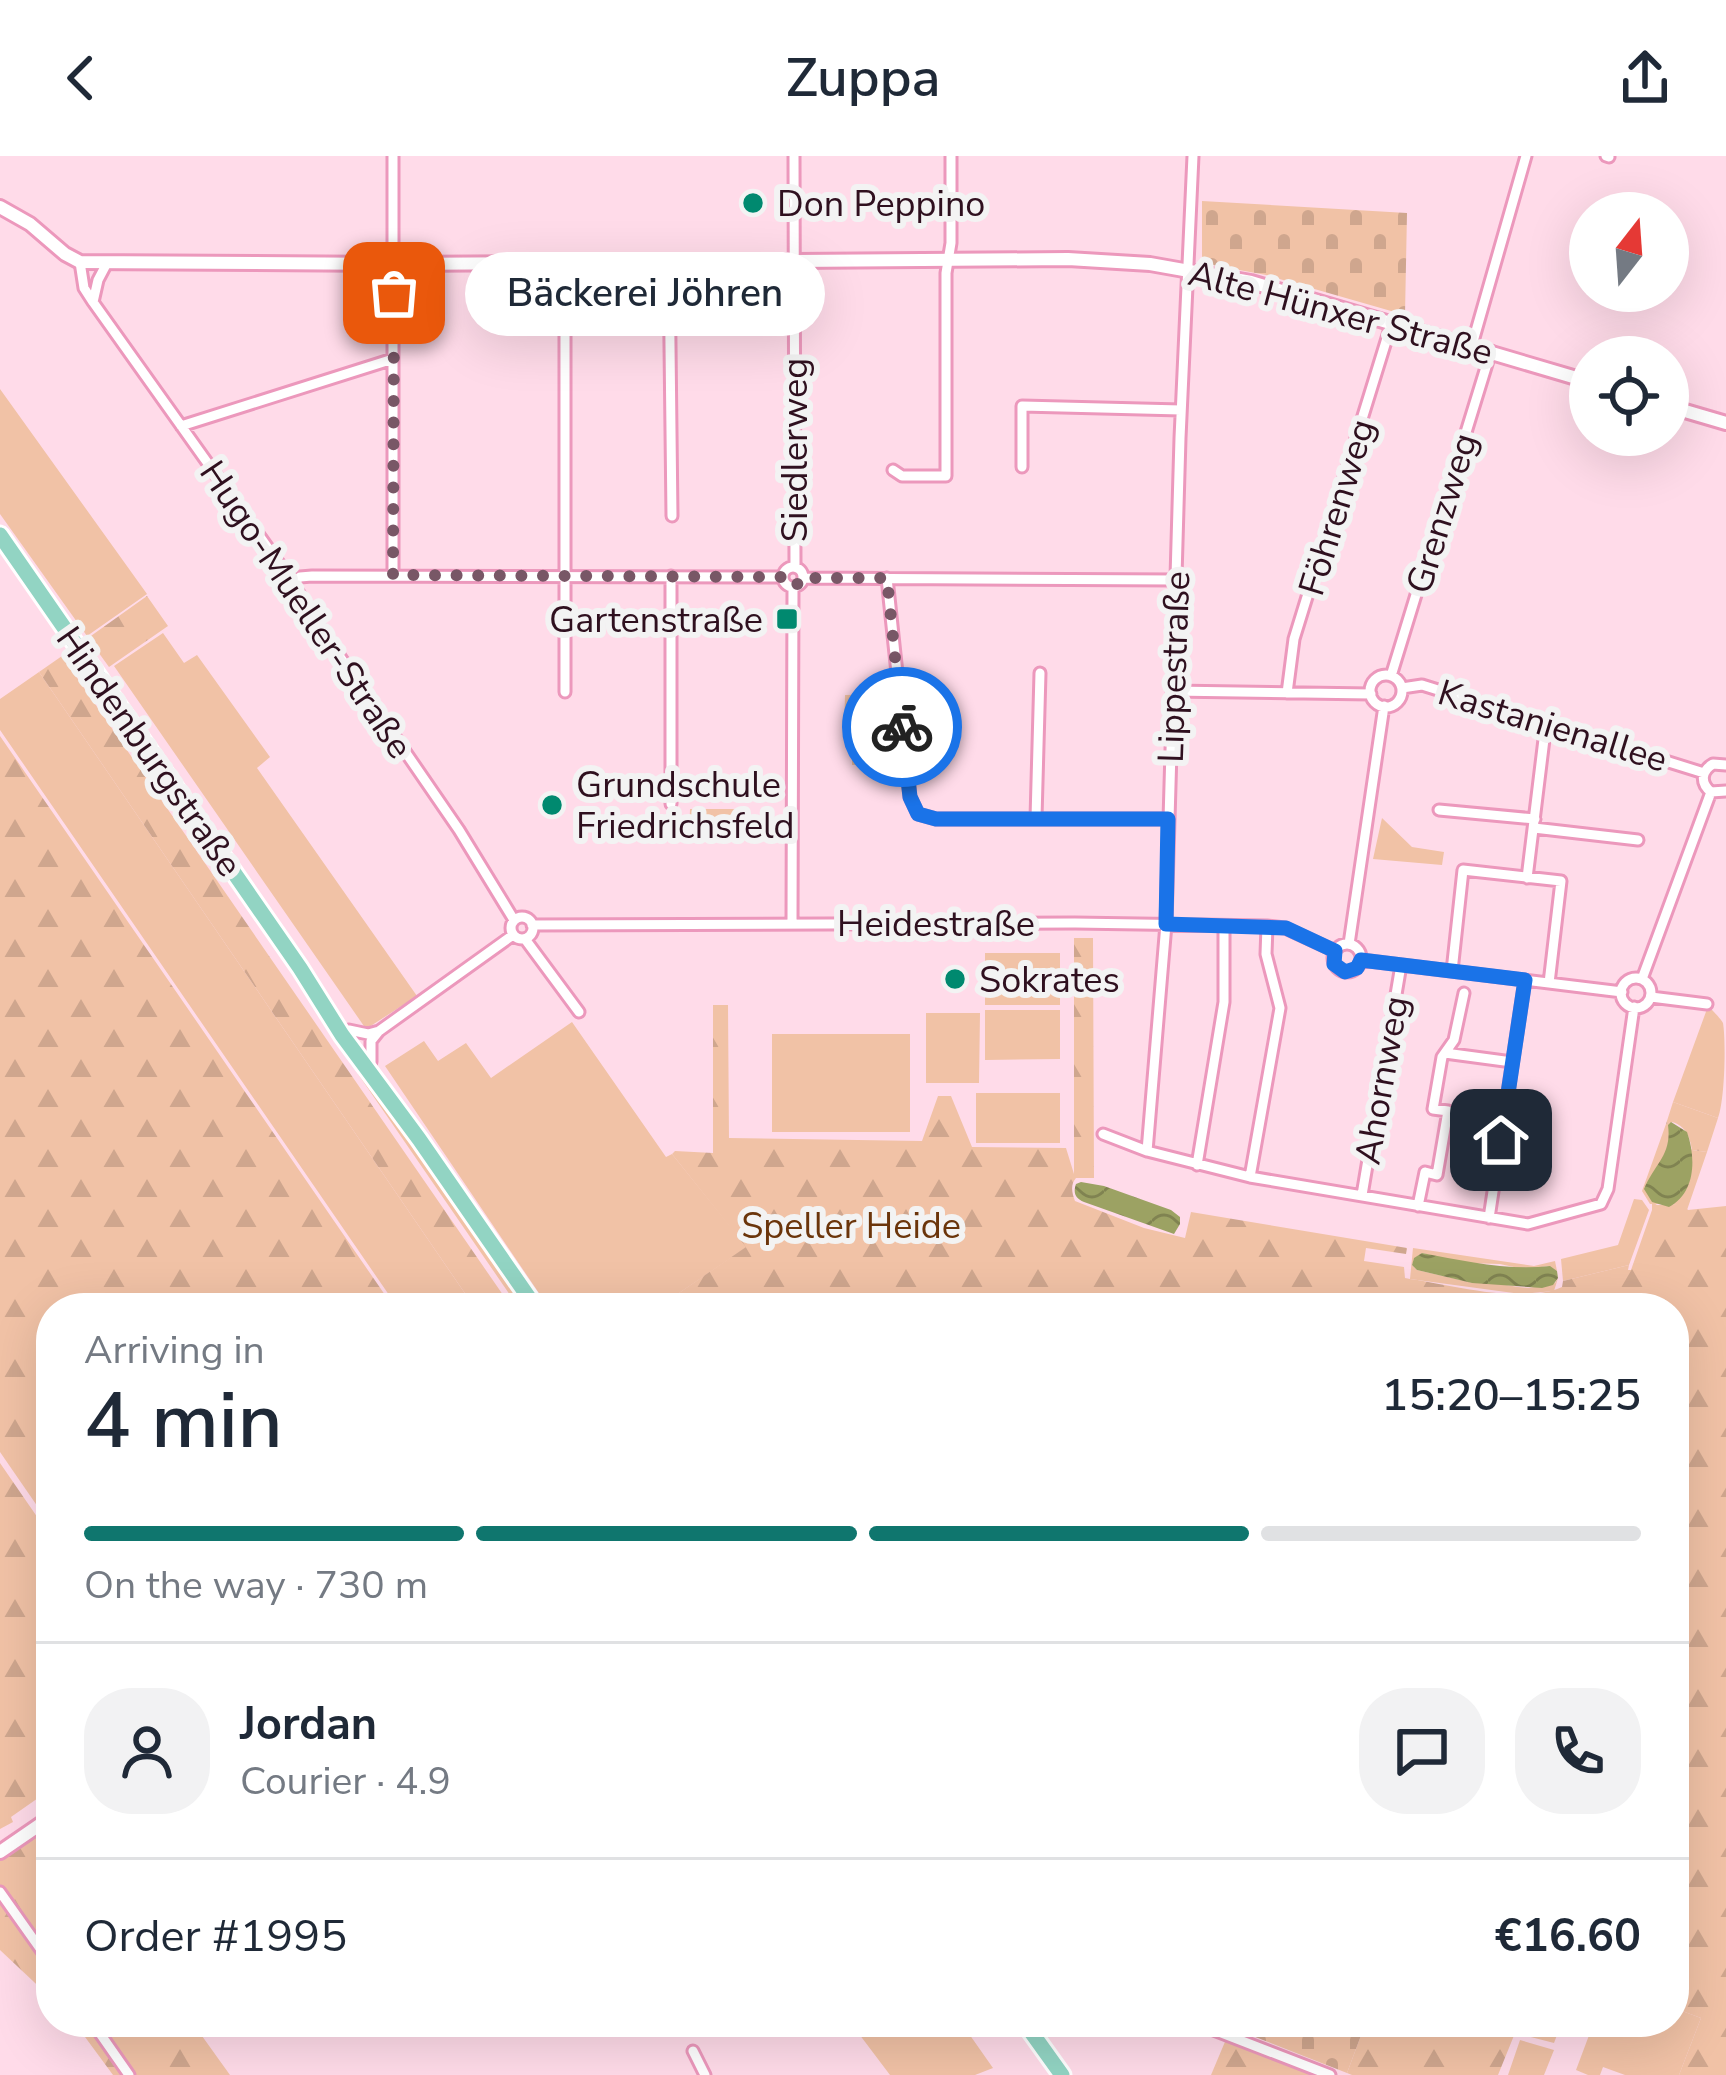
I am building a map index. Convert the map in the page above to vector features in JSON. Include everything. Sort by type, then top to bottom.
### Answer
[{"type":"main road","name":"Hindenburgstraße","points":[[0,535],[342,1035],[526,1293]]},
{"type":"main road","name":"Hindenburgstraße","points":[[300,968],[349,1030],[418,1139]]},
{"type":"main road","points":[[1035,2037],[1058,2069]]},
{"type":"main road","points":[[1043,2037],[1058,2069]]},
{"type":"street","points":[[393,156],[393,575]]},
{"type":"street","name":"Siedlerweg","points":[[794,156],[794,567]]},
{"type":"street","points":[[893,470],[902,476],[946,476],[951,156]]},
{"type":"street","name":"Lippestraße","points":[[1147,1151],[1166,924],[1193,156]]},
{"type":"street","points":[[1472,345],[1526,156]]},
{"type":"street","points":[[0,208],[80,262]]},
{"type":"street","points":[[670,260],[672,516]]},
{"type":"street","name":"Alte Hünxer Straße","points":[[80,262],[1068,260],[1187,269],[1251,282],[1569,375]]},
{"type":"street","name":"Hugo-Mueller-Straße","points":[[80,262],[84,288],[292,583],[514,920]]},
{"type":"street","points":[[94,302],[107,263]]},
{"type":"street","points":[[565,263],[566,692]]},
{"type":"street","name":"Föhrenweg","points":[[1287,693],[1294,639],[1392,322]]},
{"type":"street","name":"Grenzweg","points":[[1391,676],[1491,351]]},
{"type":"street","points":[[181,426],[393,359]]},
{"type":"street","points":[[1022,467],[1022,406],[1181,410]]},
{"type":"street","points":[[1689,412],[1726,423]]},
{"type":"street","points":[[794,567],[803,578],[793,586],[783,577],[794,567]]},
{"type":"street","points":[[292,583],[312,576],[393,575],[783,577]]},
{"type":"street","points":[[671,576],[671,804]]},
{"type":"street","points":[[803,578],[1177,580]]},
{"type":"street","points":[[887,578],[910,797],[918,814],[936,819],[1168,819]]},
{"type":"street","name":"Siedlerweg","points":[[792,923],[793,586]]},
{"type":"street","points":[[1036,818],[1040,673]]},
{"type":"street","name":"Kastanienallee","points":[[1391,676],[1402,688],[1398,701],[1384,706],[1371,694],[1376,679],[1391,676]]},
{"type":"street","name":"Kastanienallee","points":[[1402,688],[1422,685],[1704,773]]},
{"type":"street","points":[[1172,691],[1371,694]]},
{"type":"street","points":[[1349,944],[1384,706]]},
{"type":"street","points":[[1528,878],[1546,723]]},
{"type":"street","points":[[1724,764],[1726,748]]},
{"type":"street","name":"Kastanienallee","points":[[1724,764],[1712,764],[1703,782],[1711,791],[1726,790]]},
{"type":"street","points":[[1642,979],[1711,791]]},
{"type":"street","points":[[1439,810],[1638,840]]},
{"type":"street","points":[[1452,971],[1463,871],[1561,881],[1549,983]]},
{"type":"street","name":"Heidestraße","points":[[514,920],[525,917],[532,925],[1268,926],[1286,928],[1335,951],[1334,964],[1340,970],[1353,970],[1361,960],[1622,992]]},
{"type":"street","points":[[514,920],[511,926],[579,1012]]},
{"type":"street","points":[[371,1062],[371,1041],[379,1031],[519,937],[531,935],[532,925]]},
{"type":"street","points":[[1197,1165],[1223,1002],[1224,926]]},
{"type":"street","points":[[1250,1177],[1280,1008],[1266,954],[1268,926]]},
{"type":"street","points":[[1335,951],[1349,944],[1360,951],[1361,960]]},
{"type":"street","name":"Ahornweg","points":[[1361,1196],[1401,965]]},
{"type":"street","points":[[1642,979],[1651,997],[1643,1006],[1634,1007],[1622,992],[1628,980],[1642,979]]},
{"type":"street","points":[[1489,1218],[1525,980]]},
{"type":"street","points":[[1418,1206],[1425,1172],[1437,1174],[1448,1111],[1433,1108],[1442,1057],[1454,1040],[1464,993]]},
{"type":"street","points":[[1651,997],[1707,1004]]},
{"type":"street","points":[[1103,1134],[1147,1151],[1250,1177],[1528,1224],[1601,1204],[1608,1189],[1634,1007]]},
{"type":"street","points":[[349,1030],[379,1031]]},
{"type":"street","points":[[1445,1052],[1512,1062]]},
{"type":"street","points":[[0,1852],[36,1827]]},
{"type":"street","points":[[0,1892],[36,1943]]},
{"type":"street","points":[[103,2037],[130,2075]]},
{"type":"street","points":[[1232,2037],[1330,2075]]},
{"type":"street","points":[[693,2051],[705,2075]]},
{"type":"green space","points":[[1202,201],[1407,213],[1405,315],[1266,275],[1202,263]]},
{"type":"green space","points":[[0,389],[147,594],[87,636],[0,514]]},
{"type":"green space","points":[[147,596],[168,626],[109,667],[88,638]]},
{"type":"green space","points":[[163,633],[184,663],[197,655],[270,757],[257,768],[417,996],[366,1029],[114,666]]},
{"type":"green space","points":[[62,656],[502,1293],[465,1293],[39,672]]},
{"type":"green space","points":[[39,672],[465,1293],[388,1293],[0,730],[0,699]]},
{"type":"green space","points":[[894,694],[901,765],[852,765],[852,734],[844,734],[845,695]]},
{"type":"green space","points":[[0,736],[384,1293],[36,1293],[36,1504],[0,1452]]},
{"type":"green space","points":[[690,809],[737,809],[737,840],[689,840]]},
{"type":"green space","points":[[1382,818],[1412,847],[1444,852],[1442,865],[1373,859]]},
{"type":"green space","name":"Speller Heide","points":[[1074,938],[1093,938],[1094,1178],[1076,1178],[1075,1201],[1185,1238],[1191,1212],[1407,1248],[1406,1254],[1366,1248],[1364,1261],[1404,1267],[1405,1278],[1507,1293],[679,1293],[746,1247],[672,1154],[713,1153],[713,1005],[728,1005],[729,1138],[922,1141],[938,1096],[951,1096],[972,1147],[1066,1148],[1074,1174]]},
{"type":"green space","points":[[985,953],[1060,953],[1060,1005],[985,1005]]},
{"type":"green space","points":[[1710,1008],[1724,1031],[1718,1118],[1673,1102]]},
{"type":"green space","points":[[985,1010],[1060,1010],[1060,1059],[985,1060]]},
{"type":"green space","points":[[926,1013],[980,1013],[979,1083],[926,1083]]},
{"type":"green space","points":[[572,1022],[666,1157],[672,1154],[747,1247],[679,1293],[539,1293],[385,1066],[424,1041],[438,1061],[466,1043],[491,1078]]},
{"type":"green space","points":[[772,1034],[910,1034],[910,1132],[772,1132]]},
{"type":"green space","points":[[363,1071],[516,1293],[509,1293],[358,1074]]},
{"type":"green space","points":[[976,1093],[1060,1093],[1060,1143],[976,1143]]},
{"type":"green space","points":[[1673,1102],[1718,1118],[1707,1152],[1692,1150],[1684,1129],[1666,1124]]},
{"type":"green space","points":[[1671,1122],[1692,1150],[1707,1152],[1687,1210],[1677,1204],[1650,1204],[1642,1191],[1666,1124]]},
{"type":"green space","points":[[1634,1199],[1642,1200],[1649,1210],[1629,1265],[1563,1281],[1561,1259],[1618,1245]]},
{"type":"green space","name":"Speller Heide","points":[[1680,1201],[1688,1210],[1726,1206],[1726,2075],[1679,2075],[1701,2018],[1689,2014],[1689,1293],[1536,1293],[1562,1287],[1563,1281],[1629,1265],[1631,1270],[1652,1202]]},
{"type":"green space","points":[[1413,1248],[1534,1266],[1555,1261],[1557,1271],[1547,1266],[1527,1270],[1464,1263],[1422,1253],[1414,1259],[1417,1270],[1473,1283],[1529,1288],[1555,1283],[1558,1278],[1554,1291],[1532,1293],[1410,1279]]},
{"type":"green space","points":[[0,1463],[36,1515],[36,1800],[0,1829]]},
{"type":"green space","points":[[36,1836],[36,1984],[0,1950],[0,1861]]},
{"type":"green space","points":[[1689,2014],[1701,2018],[1679,2075],[1625,2075],[1603,2067],[1600,2075],[1588,2075],[1576,2070],[1588,2037],[1689,2037]]},
{"type":"green space","points":[[85,2037],[203,2037],[230,2075],[113,2075]]},
{"type":"green space","points":[[861,2037],[971,2037],[993,2068],[975,2075],[890,2075]]},
{"type":"green space","points":[[1227,2037],[1324,2075],[1211,2075]]},
{"type":"green space","points":[[1255,2037],[1360,2037],[1347,2073]]},
{"type":"green space","points":[[1360,2037],[1513,2037],[1498,2075],[1347,2073]]},
{"type":"green space","points":[[1520,2040],[1554,2050],[1544,2075],[1508,2075]]},
{"type":"water","points":[[1671,1122],[1687,1132],[1692,1163],[1689,1184],[1669,1207],[1652,1202],[1644,1189],[1665,1152]]},
{"type":"water","points":[[1081,1182],[1171,1210],[1180,1217],[1180,1224],[1174,1234],[1084,1202],[1075,1193]]},
{"type":"water","points":[[1422,1253],[1502,1266],[1550,1266],[1558,1278],[1542,1288],[1472,1283],[1417,1270],[1412,1265],[1414,1258]]},
{"type":"way so far","points":[[394,293],[393,575],[783,577],[793,586],[803,578],[887,578],[902,727]]},
{"type":"place","name":"Don Peppino","points":[[753,203]]},
{"type":"place","name":"Bäckerei Jöhren","points":[[394,293]]},
{"type":"place","name":"Gartenstraße","points":[[787,619]]},
{"type":"place","name":"Grundschule Friedrichsfeld","points":[[552,805]]},
{"type":"place","name":"Sokrates","points":[[955,979]]},
{"type":"route","points":[[902,727],[910,797],[918,814],[936,819],[1168,819],[1166,924],[1286,928],[1335,951],[1334,964],[1345,972],[1357,968],[1361,960],[1525,980],[1501,1140]]}]
